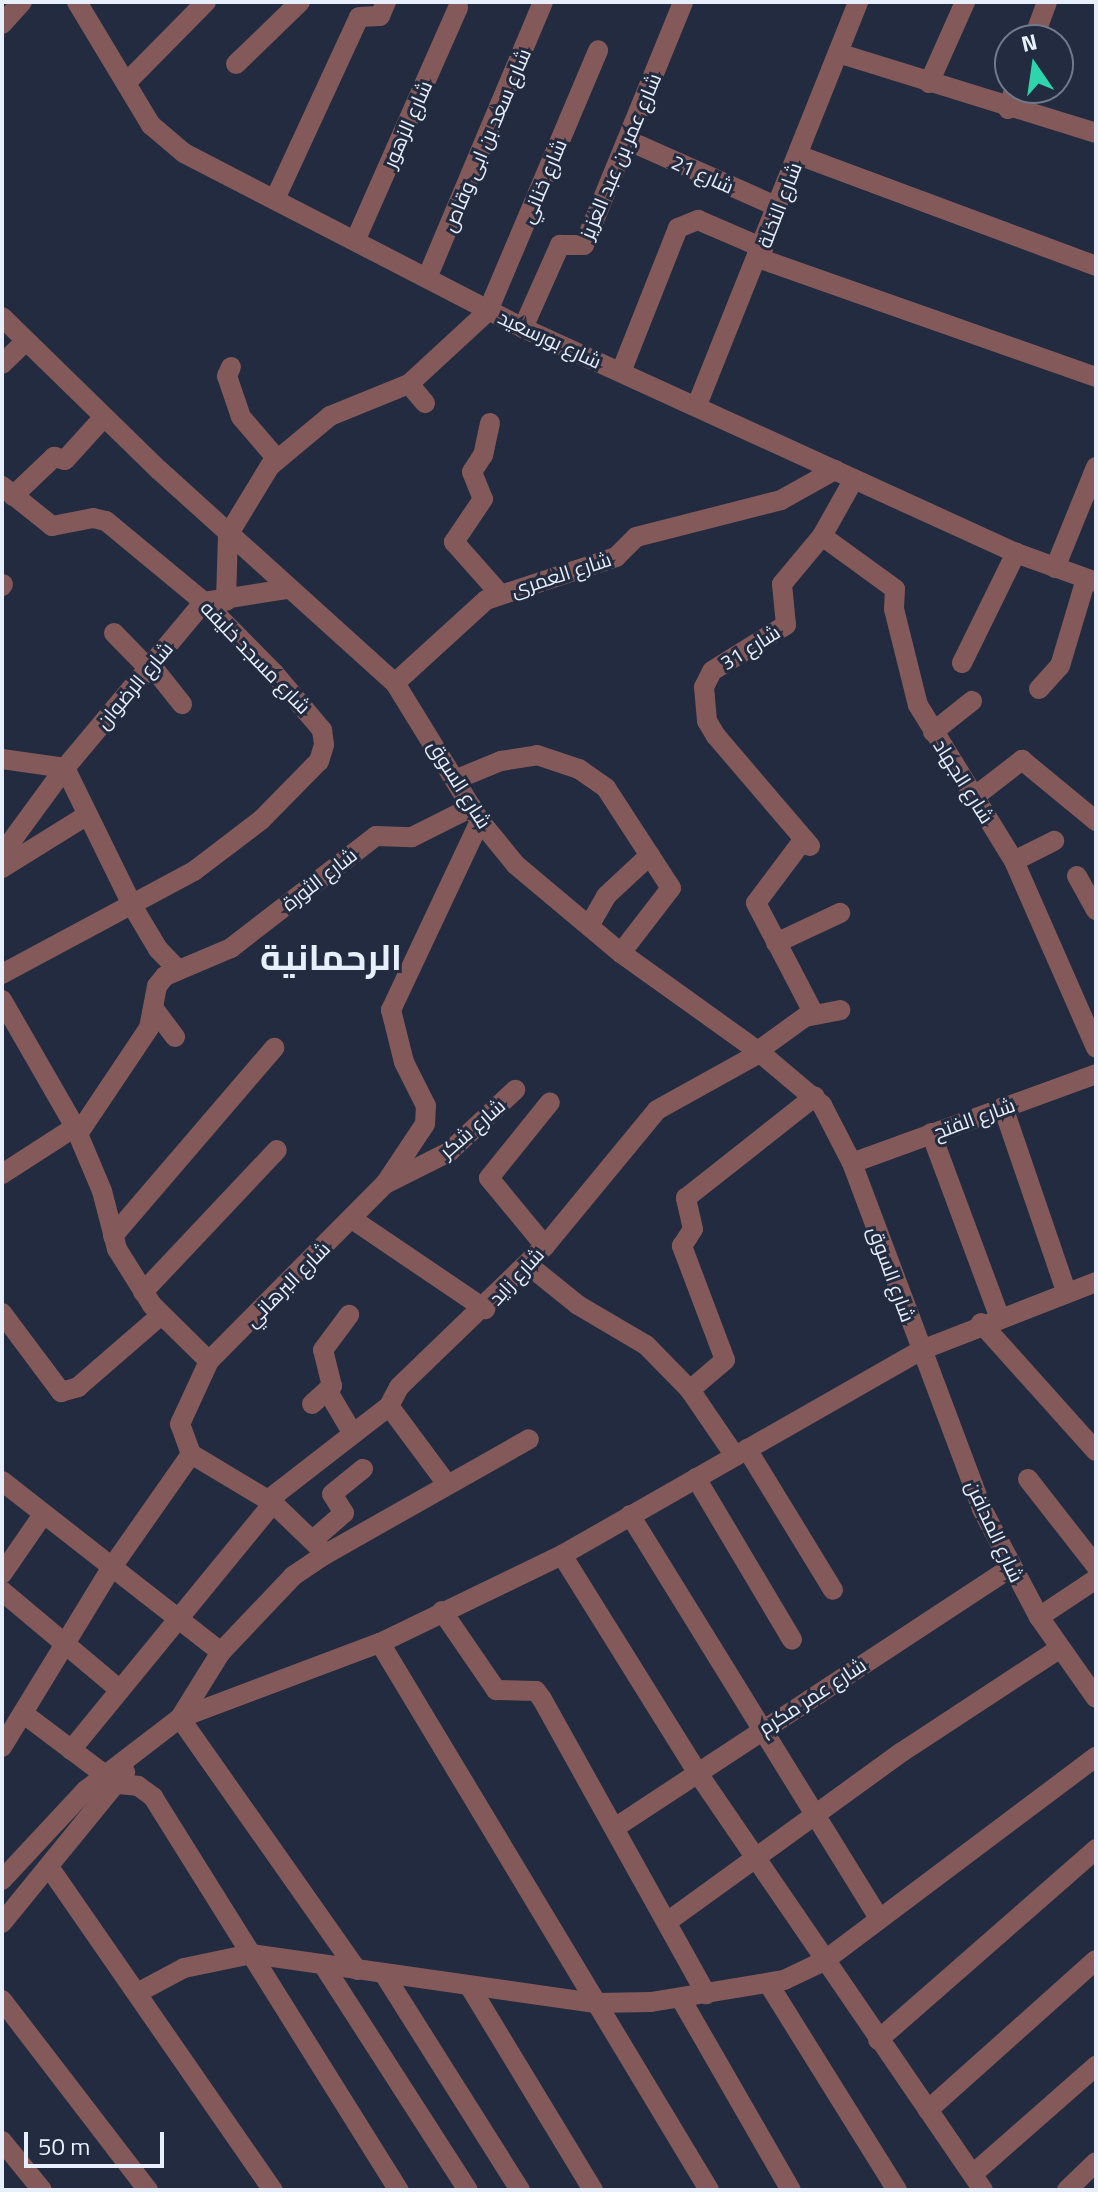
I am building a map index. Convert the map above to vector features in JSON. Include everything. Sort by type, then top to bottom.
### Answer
[{"type":"street","points":[[2,24],[22,2]]},
{"type":"street","name":"شارع بورسعيد","points":[[77,2],[151,125],[172,145],[523,328],[1016,553],[1091,581]]},
{"type":"street","points":[[126,83],[206,2]]},
{"type":"street","points":[[236,64],[300,2]]},
{"type":"street","points":[[275,199],[359,17],[380,16],[386,2]]},
{"type":"street","name":"شارع سعد بن ابى وقاص","points":[[427,278],[543,2]]},
{"type":"street","name":"شارع عمر بن عبد العزيز","points":[[523,328],[560,245],[584,245],[683,2]]},
{"type":"street","name":"شارع النخلة","points":[[697,405],[858,2]]},
{"type":"street","points":[[929,83],[965,2]]},
{"type":"street","points":[[1039,24],[1047,2]]},
{"type":"street","name":"شارع الزهور","points":[[356,239],[458,8]]},
{"type":"street","name":"شارع خناني","points":[[488,311],[598,50]]},
{"type":"street","points":[[838,53],[1008,109],[1096,133]]},
{"type":"street","points":[[1008,109],[1010,104]]},
{"type":"street","name":"شارع 21","points":[[627,140],[778,207]]},
{"type":"street","points":[[798,155],[1096,266]]},
{"type":"street","points":[[621,372],[678,228],[698,220],[760,253],[1096,377]]},
{"type":"street","points":[[226,601],[228,535],[277,459],[330,416],[409,384],[488,311]]},
{"type":"street","name":"شارع السوق","points":[[2,317],[228,535],[395,683],[476,814],[516,865],[621,953],[815,1096],[852,1163],[919,1351]]},
{"type":"street","points":[[2,364],[26,341]]},
{"type":"street","points":[[231,367],[227,376],[241,417],[277,459]]},
{"type":"street","points":[[409,384],[425,403]]},
{"type":"street","points":[[8,491],[52,458],[65,460],[104,417]]},
{"type":"street","points":[[490,423],[484,453],[472,472],[483,499],[454,542],[500,594]]},
{"type":"street","points":[[1055,568],[1090,499],[1096,467]]},
{"type":"street","name":"شارع 31","points":[[776,943],[756,908],[757,897],[807,842],[716,736],[703,704],[712,671],[786,625],[782,584],[822,536],[844,475]]},
{"type":"street","name":"شارع العمرى","points":[[395,683],[473,609],[500,594],[616,557],[636,537],[774,503],[844,475]]},
{"type":"street","name":"شارع مسجد خليفه","points":[[2,974],[133,907],[194,871],[261,820],[319,761],[324,745],[313,717],[204,602],[102,518],[52,526],[8,491]]},
{"type":"street","name":"شارع الجهاد","points":[[822,536],[895,589],[894,609],[909,676],[933,732],[1014,861],[1096,1048]]},
{"type":"street","points":[[962,663],[1016,553]]},
{"type":"street","points":[[1039,689],[1060,666],[1091,581]]},
{"type":"street","points":[[204,602],[226,601],[286,589]]},
{"type":"street","name":"شارع الرضوان","points":[[2,854],[65,768],[204,602]]},
{"type":"street","points":[[114,633],[150,667],[182,704]]},
{"type":"street","points":[[933,732],[972,701]]},
{"type":"street","points":[[457,779],[521,756],[552,757],[606,788],[671,890],[621,953]]},
{"type":"street","points":[[2,759],[65,768],[133,907],[158,949],[178,970]]},
{"type":"street","points":[[974,797],[1022,760],[1096,821]]},
{"type":"street","name":"شارع الثورة","points":[[76,1130],[149,1028],[157,986],[178,970],[231,948],[376,836],[412,837],[476,814]]},
{"type":"street","name":"شارع البرهاني","points":[[191,1454],[180,1424],[209,1361],[385,1184],[425,1124],[426,1106],[404,1062],[391,1010],[476,814]]},
{"type":"street","points":[[2,868],[87,815]]},
{"type":"street","points":[[1014,861],[1054,841]]},
{"type":"street","points":[[589,926],[606,896],[650,855]]},
{"type":"street","points":[[1077,876],[1096,910]]},
{"type":"street","points":[[840,913],[776,943],[814,1014],[840,1010]]},
{"type":"street","points":[[2,1000],[76,1130],[113,1236],[143,1292],[161,1315],[209,1361]]},
{"type":"street","points":[[154,1009],[175,1037]]},
{"type":"street","name":"شارع زايد","points":[[71,1750],[270,1501],[389,1406],[399,1387],[485,1309],[545,1246],[657,1110],[759,1052],[814,1014]]},
{"type":"street","points":[[113,1236],[274,1048]]},
{"type":"street","name":"شارع الفتح","points":[[852,1163],[1096,1074]]},
{"type":"street","name":"شارع شكر","points":[[385,1184],[449,1152],[515,1090]]},
{"type":"street","points":[[690,1390],[725,1360],[682,1246],[693,1229],[686,1198],[815,1096]]},
{"type":"street","points":[[545,1246],[489,1178],[550,1102]]},
{"type":"street","points":[[1003,1107],[1066,1291]]},
{"type":"street","points":[[2,1174],[76,1130]]},
{"type":"street","points":[[931,1133],[990,1319],[1096,1451]]},
{"type":"street","points":[[143,1292],[277,1150]]},
{"type":"street","points":[[352,1219],[485,1309]]},
{"type":"street","points":[[527,1264],[578,1305],[646,1345],[690,1390],[741,1452],[833,1590]]},
{"type":"street","points":[[180,1718],[380,1643],[562,1555],[919,1351],[990,1319],[1096,1282]]},
{"type":"street","points":[[2,1313],[61,1392],[78,1387],[161,1315]]},
{"type":"street","points":[[312,1404],[332,1385],[323,1350],[349,1315]]},
{"type":"street","name":"شارع المدافن","points":[[919,1351],[1010,1568],[1059,1649],[1096,1698]]},
{"type":"street","points":[[327,1390],[353,1434]]},
{"type":"street","points":[[389,1406],[447,1484]]},
{"type":"street","points":[[320,1547],[529,1439]]},
{"type":"street","points":[[2,1747],[112,1567],[191,1454],[270,1501],[320,1547]]},
{"type":"street","points":[[2,1880],[38,1838],[111,1780],[180,1718],[221,1652],[320,1547],[344,1513],[332,1494],[363,1469]]},
{"type":"street","points":[[696,1478],[792,1640]]},
{"type":"street","points":[[1028,1479],[1096,1566]]},
{"type":"street","points":[[2,1481],[42,1516],[179,1616],[221,1652]]},
{"type":"street","points":[[630,1515],[879,1918]]},
{"type":"street","points":[[2,1574],[42,1516]]},
{"type":"street","points":[[562,1555],[697,1772],[978,2182],[1096,2066]]},
{"type":"street","name":"شارع عمر مكرم","points":[[616,1827],[760,1729],[1010,1568]]},
{"type":"street","points":[[1039,1617],[1096,1579]]},
{"type":"street","points":[[2,1591],[65,1647],[120,1690]]},
{"type":"street","points":[[442,1611],[496,1690],[536,1691],[616,1827],[706,1994]]},
{"type":"street","points":[[380,1643],[709,2190]]},
{"type":"street","points":[[667,1922],[757,1861],[814,1815],[1059,1649]]},
{"type":"street","points":[[24,1714],[111,1780],[138,1786],[153,1797],[399,2190]]},
{"type":"street","points":[[180,1718],[357,1970]]},
{"type":"street","points":[[139,1992],[184,1968],[251,1954],[596,2003],[681,1999],[768,1983],[824,1961],[1096,1757]]},
{"type":"street","points":[[5,1911],[49,1867],[111,1780]]},
{"type":"street","points":[[878,2040],[1096,1849]]},
{"type":"street","points":[[49,1867],[139,1992],[273,2190]]},
{"type":"street","points":[[928,2110],[1096,1960]]},
{"type":"street","points":[[324,1966],[468,2190]]},
{"type":"street","points":[[384,1974],[520,2190]]},
{"type":"street","points":[[768,1983],[897,2190]]},
{"type":"street","points":[[470,1987],[593,2190]]},
{"type":"street","points":[[681,1999],[791,2190]]},
{"type":"street","points":[[2,2000],[148,2190]]},
{"type":"street","points":[[2,2141],[42,2190]]},
{"type":"street","points":[[1067,2190],[1096,2162]]},
{"type":"district","name":"الرحمانية","points":[[331,957]]}]
